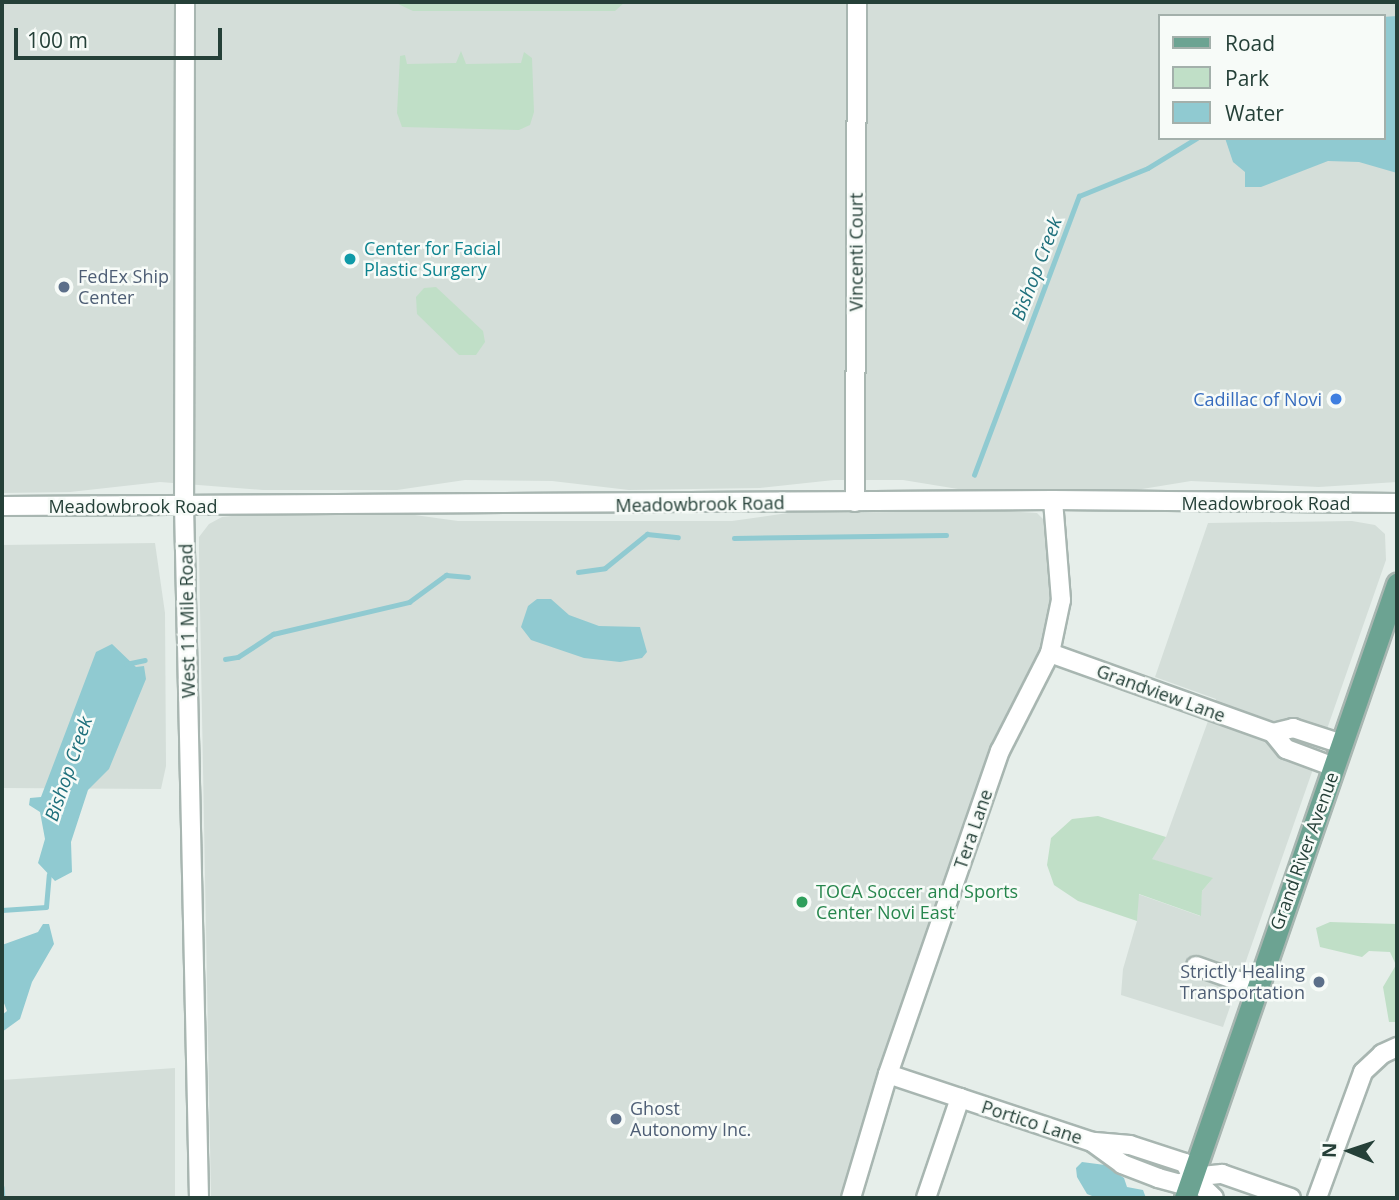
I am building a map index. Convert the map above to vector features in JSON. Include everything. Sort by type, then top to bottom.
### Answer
[{"type":"main road","name":"Grand River Avenue","points":[[1185,1198],[1189,1170],[1397,584]]},
{"type":"street","name":"West 11 Mile Road","points":[[185,2],[184,505],[199,1198]]},
{"type":"street","name":"Vincenti Court","points":[[855,502],[857,2]]},
{"type":"street","name":"Meadowbrook Road","points":[[2,506],[1053,499],[1397,503]]},
{"type":"street","name":"Tera Lane","points":[[851,1198],[888,1074],[1000,751],[1050,653],[1061,590],[1053,499]]},
{"type":"street","name":"Grandview Lane","points":[[1050,653],[1273,733],[1286,749],[1334,767]]},
{"type":"street","name":"Grandview Lane","points":[[1273,733],[1293,728],[1342,744]]},
{"type":"street","points":[[1196,966],[1256,987]]},
{"type":"street","points":[[1317,1198],[1363,1072],[1382,1054],[1397,1047]]},
{"type":"street","name":"Portico Lane","points":[[888,1074],[1092,1142],[1122,1164],[1158,1178],[1180,1184],[1189,1170],[1222,1174],[1257,1193],[1292,1198]]},
{"type":"street","points":[[926,1198],[960,1098]]},
{"type":"street","points":[[1189,1170],[1214,1198]]},
{"type":"shaded area","points":[[2,2],[1397,2],[1397,482],[1319,487],[1191,481],[1136,490],[958,489],[903,480],[834,480],[760,488],[629,490],[552,481],[465,480],[397,490],[263,490],[160,482],[70,492],[2,493]]},
{"type":"shaded area","points":[[393,512],[458,521],[732,521],[788,513],[1037,513],[1046,522],[1053,591],[1050,632],[844,1198],[211,1198],[199,554],[199,537],[209,524],[222,517],[260,513]]},
{"type":"shaded area","points":[[1352,521],[1375,525],[1385,534],[1386,560],[1223,1027],[1121,995],[1123,969],[1137,921],[1138,894],[1200,916],[1202,891],[1212,879],[1151,859],[1166,837],[1216,699],[1155,677],[1208,523]]},
{"type":"shaded area","points":[[155,543],[165,613],[166,766],[161,789],[2,788],[2,545]]},
{"type":"shaded area","points":[[175,1068],[175,1198],[2,1198],[2,1080]]},
{"type":"green space","points":[[394,2],[625,2],[615,11],[413,11]]},
{"type":"green space","points":[[461,51],[466,64],[521,63],[524,52],[532,58],[534,112],[530,125],[519,130],[402,127],[397,113],[400,56],[405,55],[407,64],[456,63]]},
{"type":"green space","points":[[436,287],[483,331],[485,342],[476,355],[459,355],[417,314],[416,297],[424,288]]},
{"type":"green space","points":[[1098,816],[1166,837],[1152,859],[1213,878],[1202,891],[1201,916],[1139,894],[1137,921],[1078,901],[1054,885],[1047,865],[1051,838],[1072,819]]},
{"type":"green space","points":[[1330,922],[1397,924],[1397,1022],[1389,1022],[1383,987],[1396,965],[1390,952],[1369,951],[1362,957],[1320,947],[1316,928]]},
{"type":"water","points":[[1397,16],[1397,173],[1359,162],[1328,161],[1261,187],[1245,187],[1245,172],[1233,162],[1226,140],[1385,140],[1385,17]]},
{"type":"water","points":[[537,599],[551,599],[569,615],[599,626],[640,627],[647,652],[642,658],[620,662],[584,658],[531,640],[521,627],[528,606]]},
{"type":"water","points":[[112,644],[136,667],[144,666],[146,679],[109,769],[88,790],[71,842],[72,872],[55,881],[38,863],[45,839],[40,812],[29,805],[30,798],[41,797],[96,652]]},
{"type":"water","points":[[43,924],[49,924],[54,944],[32,982],[20,1019],[2,1032],[2,1015],[7,1011],[2,998],[2,945],[38,932]]},
{"type":"water","points":[[1082,1162],[1105,1165],[1124,1178],[1127,1187],[1143,1190],[1146,1198],[1097,1198],[1087,1194],[1077,1177],[1076,1168]]},
{"type":"waterway","name":"Bishop Creek","points":[[974,475],[1079,196],[1148,168],[1194,140]]},
{"type":"waterway","name":"Bishop Creek","points":[[578,572],[605,568],[647,534],[678,537]]},
{"type":"waterway","name":"Bishop Creek","points":[[734,538],[946,535]]},
{"type":"waterway","name":"Bishop Creek","points":[[225,659],[238,657],[273,634],[409,602],[446,575],[468,577]]},
{"type":"waterway","name":"Bishop Creek","points":[[126,664],[145,660]]},
{"type":"waterway","points":[[2,910],[46,907],[49,875]]},
{"type":"waterway","name":"Bishop Creek","points":[[2,1187],[3,1198]]},
{"type":"place","name":"Center for Facial Plastic Surgery","points":[[350,259]]},
{"type":"place","name":"FedEx Ship Center","points":[[64,287]]},
{"type":"place","name":"Cadillac of Novi","points":[[1336,399]]},
{"type":"place","name":"TOCA Soccer and Sports Center Novi East","points":[[802,902]]},
{"type":"place","name":"Strictly Healing Transportation","points":[[1319,982]]},
{"type":"place","name":"Ghost Autonomy Inc.","points":[[616,1119]]}]
